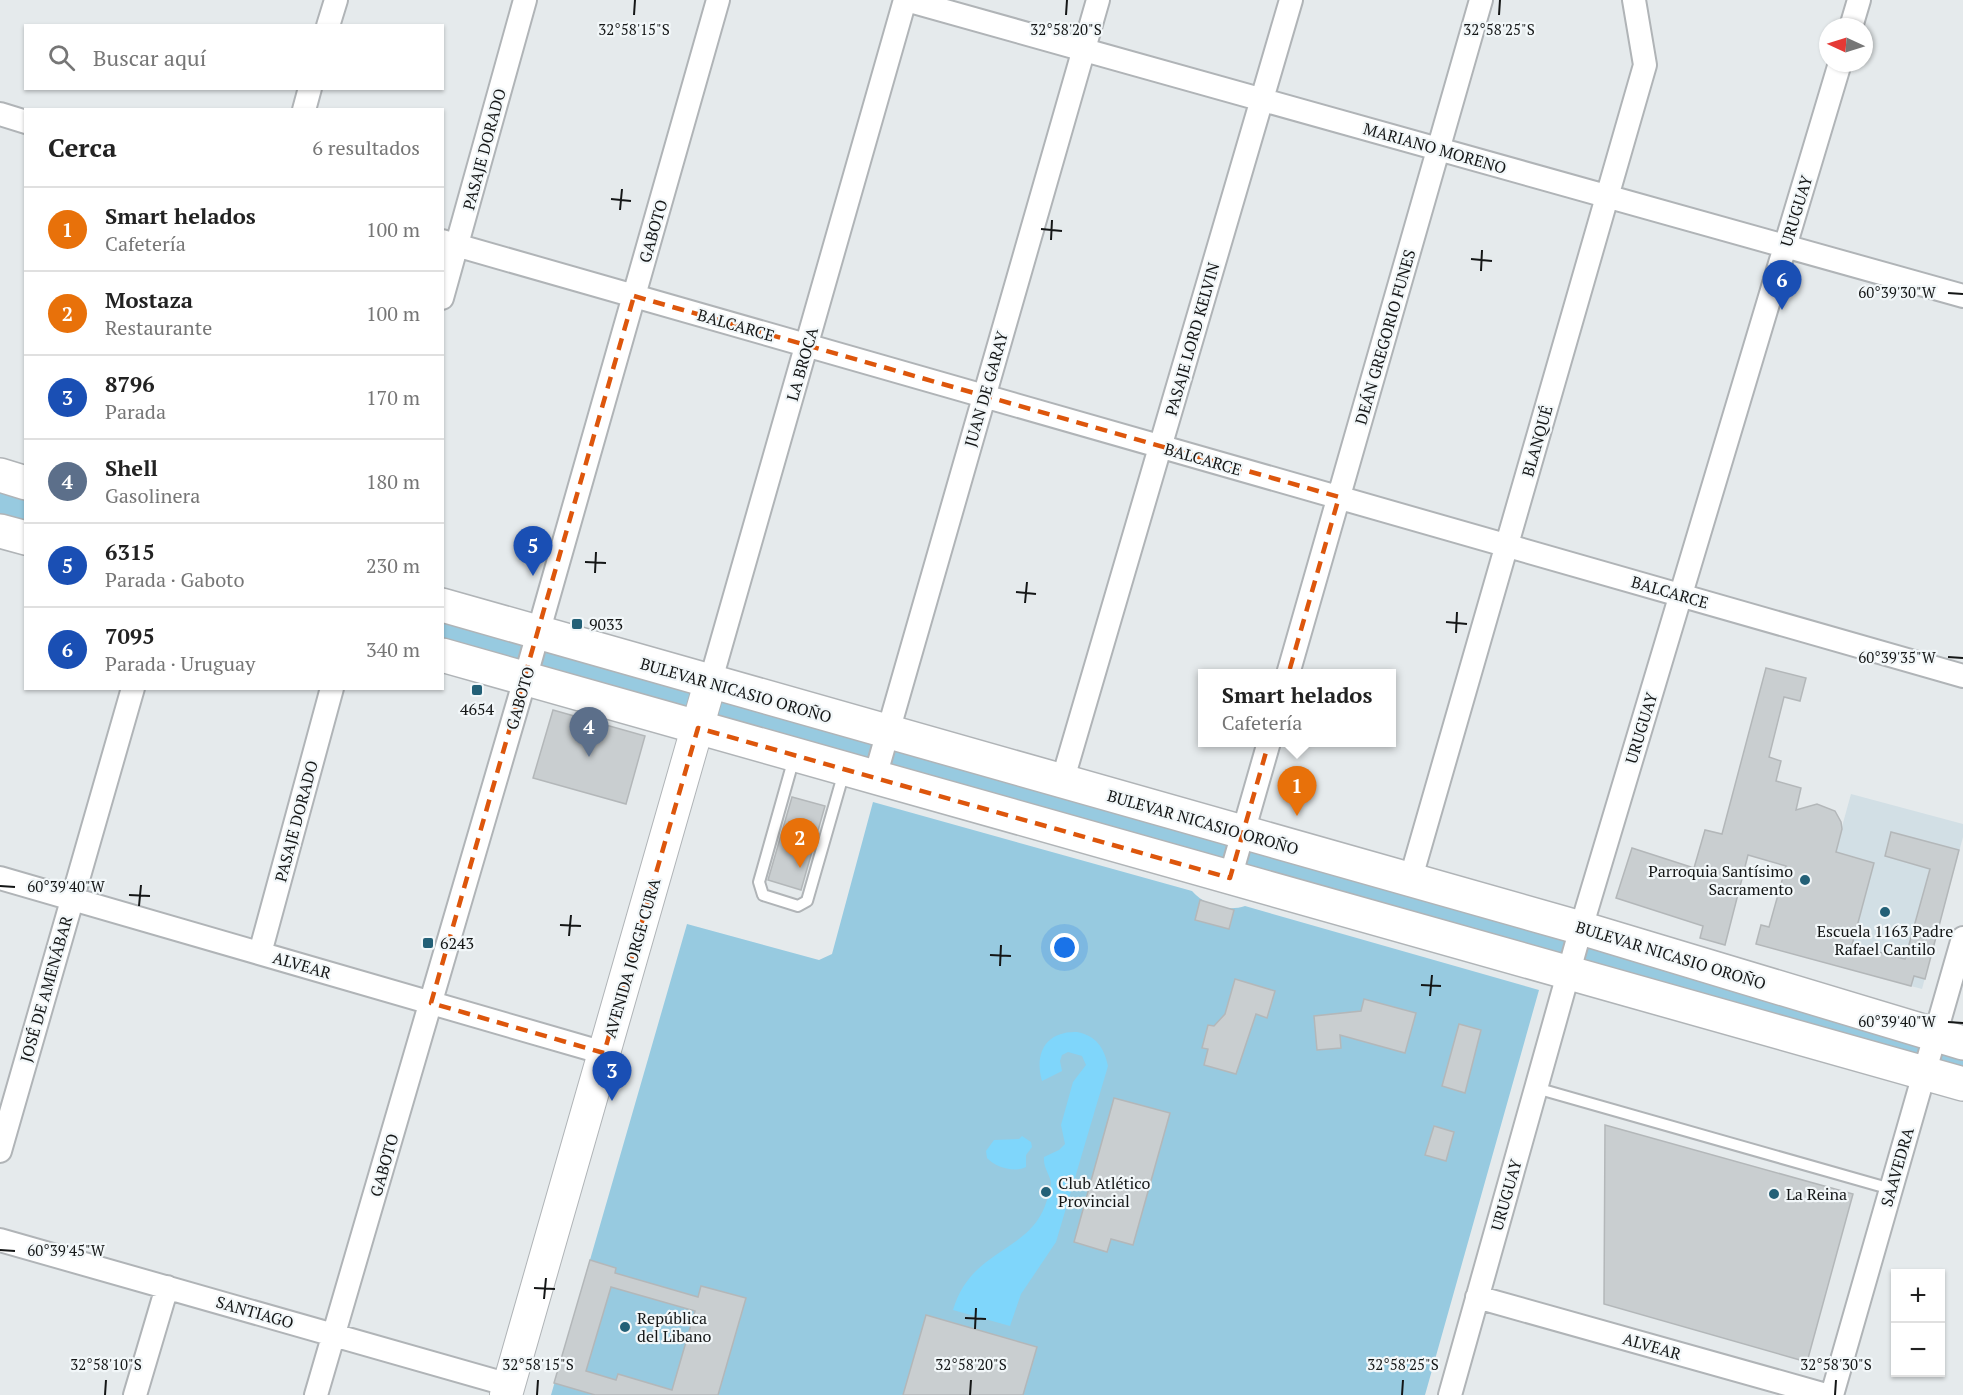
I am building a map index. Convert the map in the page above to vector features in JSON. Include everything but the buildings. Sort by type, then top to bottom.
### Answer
[{"type":"main road","points":[[0,475],[24,482]]},
{"type":"main road","points":[[0,531],[24,537]]},
{"type":"main road","name":"BULEVAR NICASIO OROÑO","points":[[444,606],[710,683],[1581,928],[1949,1039]]},
{"type":"main road","points":[[444,656],[1963,1084]]},
{"type":"street","points":[[329,24],[336,0]]},
{"type":"street","name":"PASAJE DORADO","points":[[444,284],[450,243],[525,0]]},
{"type":"street","name":"GABOTO","points":[[316,1395],[539,633],[718,0]]},
{"type":"street","name":"MARIANO MORENO","points":[[906,0],[1963,296]]},
{"type":"street","name":"LA BROCA","points":[[698,728],[906,0]]},
{"type":"street","name":"JUAN DE GARAY","points":[[860,773],[888,733],[1098,0]]},
{"type":"street","name":"PASAJE LORD KELVIN","points":[[1062,782],[1291,0]]},
{"type":"street","name":"DEÁN GREGORIO FUNES","points":[[1289,669],[1481,0]]},
{"type":"street","name":"BLANQUÉ","points":[[1410,880],[1645,65],[1634,0]]},
{"type":"street","points":[[1854,18],[1859,0]]},
{"type":"street","name":"URUGUAY","points":[[1449,1395],[1581,928],[1837,72]]},
{"type":"street","points":[[304,108],[309,90]]},
{"type":"street","points":[[0,114],[24,121]]},
{"type":"street","name":"BALCARCE","points":[[450,243],[1963,676]]},
{"type":"street","name":"JOSÉ DE AMENÁBAR","points":[[0,1151],[132,690]]},
{"type":"street","name":"PASAJE DORADO","points":[[260,953],[331,690]]},
{"type":"street","name":"AVENIDA JORGE CURA","points":[[508,1390],[698,728]]},
{"type":"street","points":[[1230,878],[1268,747]]},
{"type":"street","name":"ALVEAR","points":[[0,878],[604,1053]]},
{"type":"street","name":"SAAVEDRA","points":[[1832,1395],[1924,1073],[1949,1039],[1963,938]]},
{"type":"street","name":"SANTIAGO","points":[[0,1240],[334,1335],[508,1390]]},
{"type":"street","points":[[135,1395],[167,1287]]},
{"type":"street","name":"ALVEAR","points":[[1477,1297],[1826,1395]]},
{"type":"lane","points":[[795,755],[759,882],[763,895],[798,906],[807,901],[860,773]]},
{"type":"lane","points":[[1536,1088],[1891,1189]]},
{"type":"highlighted area","points":[[634,296],[1339,497],[1230,878],[698,728],[604,1053],[431,1003]]},
{"type":"shaded area","points":[[0,475],[24,483],[24,538],[0,531]]},
{"type":"shaded area","points":[[444,606],[1963,1043],[1963,1084],[444,655]]},
{"type":"shaded area","name":"Escuela 1163 Padre Rafael Cantilo","points":[[1851,794],[1963,824],[1963,837],[1922,989],[1815,960],[1836,878],[1858,858],[1835,852]]},
{"type":"shaded area","name":"Club Atlético Provincial","points":[[873,802],[1192,891],[1203,900],[1223,908],[1245,906],[1539,990],[1425,1395],[551,1395],[687,924],[819,960],[832,954]]},
{"type":"shaded area","points":[[1077,1032],[1089,1036],[1098,1043],[1108,1066],[1056,1242],[1021,1294],[1010,1326],[953,1310],[961,1290],[972,1275],[1026,1234],[1037,1221],[1045,1206],[1051,1183],[1044,1157],[1059,1150],[1065,1144],[1061,1125],[1073,1082],[1086,1065],[1082,1056],[1068,1052],[1062,1055],[1060,1061],[1062,1071],[1042,1081],[1041,1053],[1050,1040],[1057,1035]]},
{"type":"shaded area","points":[[1022,1136],[1031,1142],[1032,1147],[1026,1155],[1026,1167],[1005,1168],[987,1158],[986,1151],[994,1140],[1019,1139]]},
{"type":"place","name":"7095","points":[[1782,310]]},
{"type":"place","name":"6315","points":[[533,576]]},
{"type":"place","name":"9033","points":[[577,624]]},
{"type":"place","name":"4654","points":[[477,690]]},
{"type":"place","name":"Shell","points":[[589,757]]},
{"type":"place","name":"Smart helados","points":[[1297,816]]},
{"type":"place","name":"Mostaza","points":[[800,868]]},
{"type":"place","name":"Parroquia Santísimo Sacramento","points":[[1805,880]]},
{"type":"place","name":"Escuela 1163 Padre Rafael Cantilo","points":[[1885,912]]},
{"type":"place","name":"6243","points":[[428,943]]},
{"type":"place","name":"8796","points":[[612,1101]]},
{"type":"place","name":"Club Atlético Provincial","points":[[1046,1192]]},
{"type":"place","name":"La Reina","points":[[1774,1194]]},
{"type":"place","name":"República del Libano","points":[[625,1327]]}]
